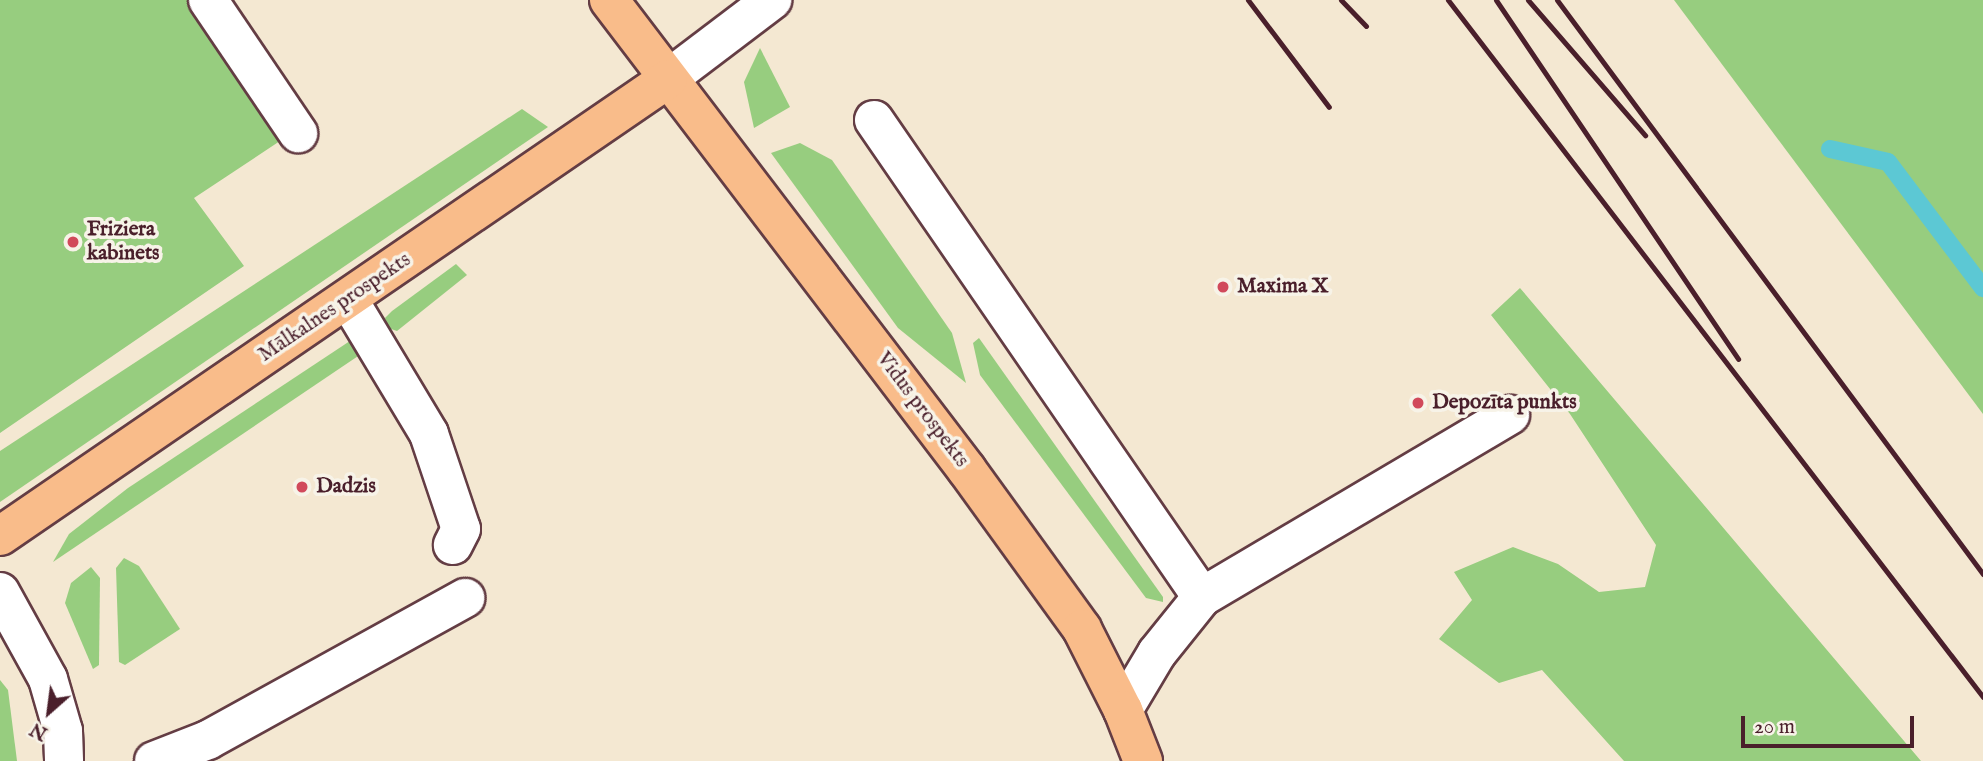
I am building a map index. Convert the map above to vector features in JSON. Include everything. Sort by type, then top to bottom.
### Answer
[{"type":"main road","name":"Vidus prospekts","points":[[609,0],[967,470],[1082,629],[1123,710],[1143,761]]},
{"type":"main road","name":"Mālkalnes prospekts","points":[[0,536],[668,79]]},
{"type":"street","points":[[208,0],[298,133]]},
{"type":"street","points":[[668,79],[772,0]]},
{"type":"street","points":[[874,120],[1202,597]]},
{"type":"street","points":[[348,299],[429,434],[461,529],[453,545]]},
{"type":"street","points":[[1123,710],[1157,653],[1202,597],[1510,415]]},
{"type":"street","points":[[0,592],[48,679],[63,731],[64,761]]},
{"type":"street","points":[[154,761],[208,740],[465,598]]},
{"type":"green space","points":[[0,0],[203,0],[292,133],[194,198],[244,266],[0,433]]},
{"type":"green space","points":[[1674,0],[1983,0],[1983,414]]},
{"type":"green space","points":[[760,48],[790,107],[754,128],[744,82]]},
{"type":"green space","points":[[522,109],[548,127],[0,502],[0,451]]},
{"type":"green space","points":[[800,143],[832,160],[952,333],[966,383],[898,328],[771,153]]},
{"type":"green space","points":[[456,264],[467,275],[397,331],[388,328],[385,318],[392,311]]},
{"type":"green space","points":[[1520,288],[1921,761],[1624,761],[1542,670],[1499,683],[1439,639],[1472,600],[1454,572],[1513,547],[1558,564],[1599,592],[1645,587],[1656,545],[1570,414],[1491,315]]},
{"type":"green space","points":[[362,333],[370,348],[53,562],[69,534],[128,488]]},
{"type":"green space","points":[[979,338],[1163,597],[1163,602],[1146,598],[980,375],[973,343]]},
{"type":"green space","points":[[124,558],[139,566],[180,629],[125,665],[119,662],[116,568]]},
{"type":"green space","points":[[91,567],[100,578],[99,665],[93,669],[65,603],[71,583]]},
{"type":"green space","points":[[0,680],[8,690],[17,761],[0,761]]},
{"type":"waterway","points":[[1830,149],[1888,162],[1983,288]]},
{"type":"railway","points":[[1248,0],[1329,107]]},
{"type":"railway","points":[[1341,0],[1366,26]]},
{"type":"railway","points":[[1448,0],[1983,697]]},
{"type":"railway","points":[[1496,0],[1738,359]]},
{"type":"railway","points":[[1528,0],[1645,135]]},
{"type":"railway","points":[[1557,0],[1983,574]]},
{"type":"place","name":"Friziera kabinets","points":[[73,242]]},
{"type":"place","name":"Maxima X","points":[[1223,287]]},
{"type":"place","name":"Depozīta punkts","points":[[1418,403]]},
{"type":"place","name":"Dadzis","points":[[302,487]]}]
